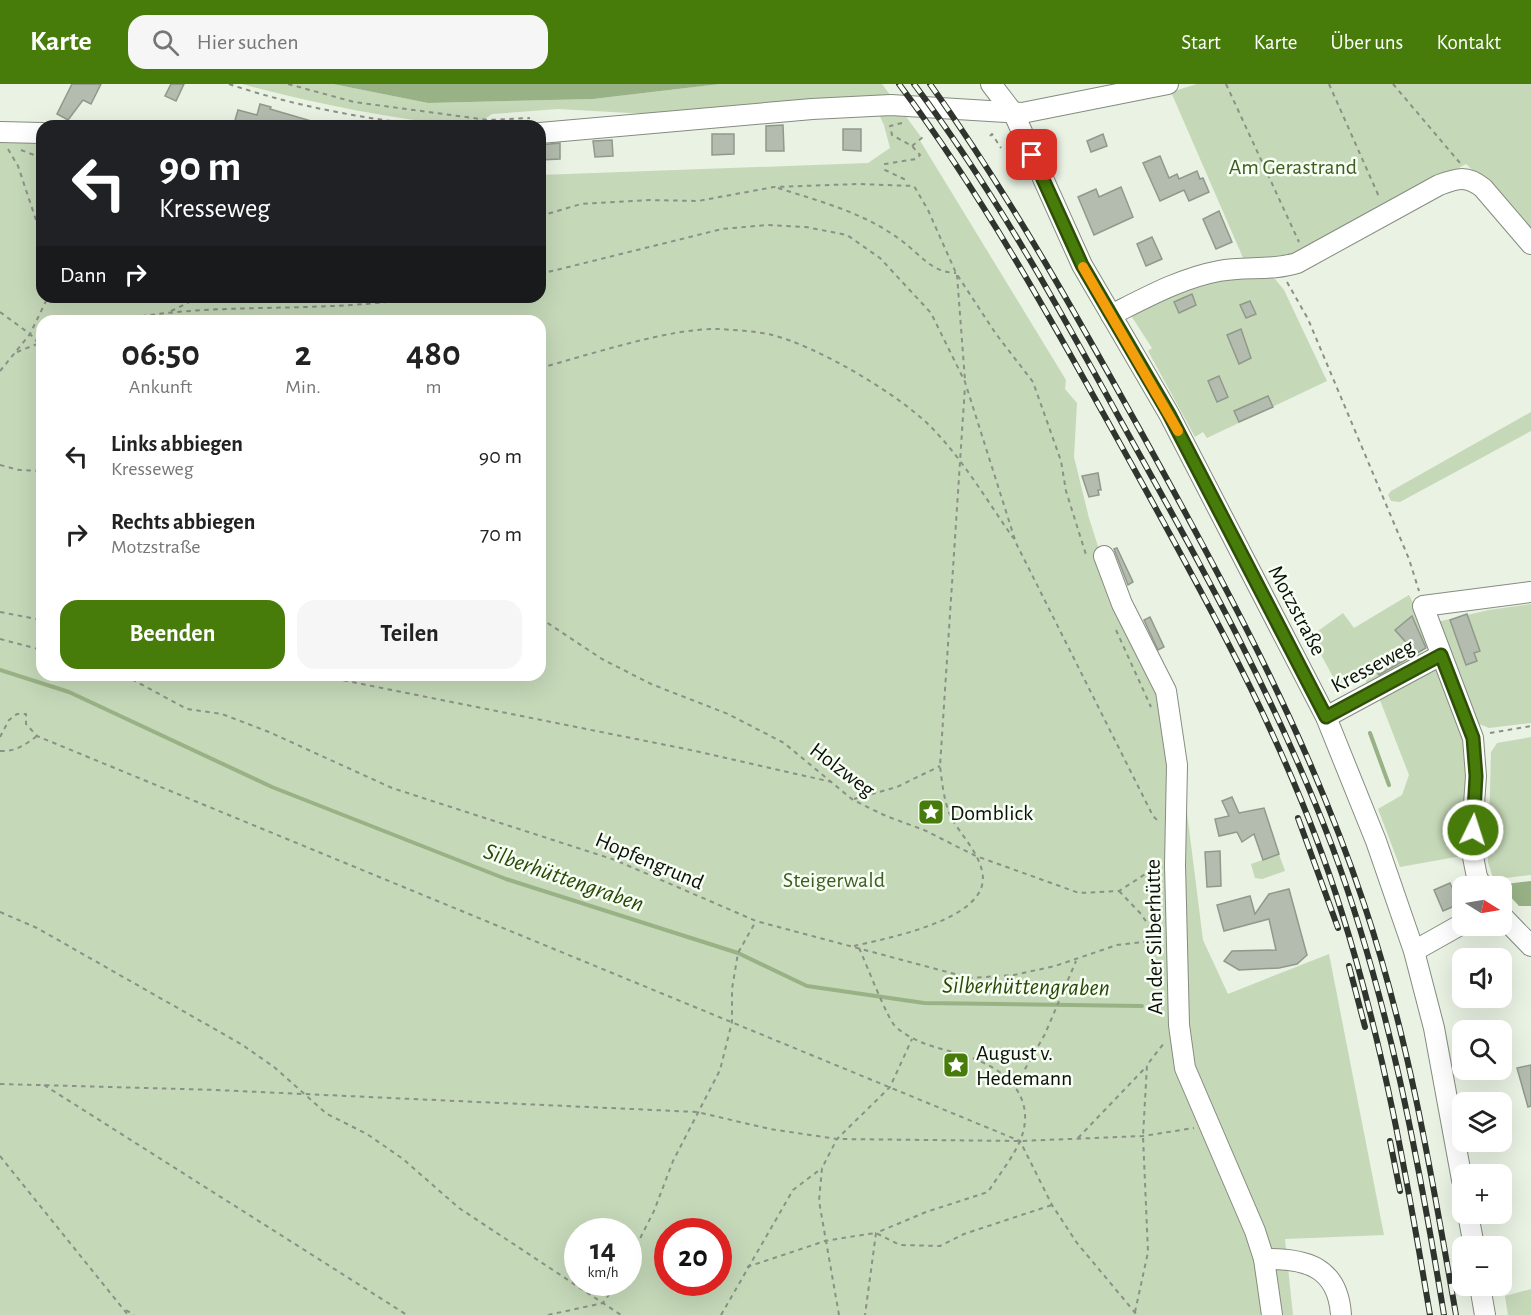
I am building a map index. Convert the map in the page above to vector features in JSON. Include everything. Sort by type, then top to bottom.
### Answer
[{"type":"street","points":[[546,126],[891,105],[1014,114],[1059,108],[1168,84]]},
{"type":"street","name":"Motzstraße","points":[[996,91],[1014,114],[1082,265],[1169,414],[1326,717],[1376,841],[1414,951],[1434,1028],[1459,1164]]},
{"type":"street","points":[[3,139],[36,134]]},
{"type":"street","points":[[1111,315],[1160,290],[1218,271],[1280,268],[1307,258],[1439,185],[1462,177],[1473,180],[1482,188],[1531,244]]},
{"type":"street","name":"An der Silberhütte","points":[[1096,558],[1166,691],[1176,756],[1175,866],[1179,1024],[1185,1068],[1255,1231],[1264,1259],[1272,1315]]},
{"type":"street","points":[[1423,606],[1531,592]]},
{"type":"street","name":"Kresseweg","points":[[1423,606],[1473,738],[1476,776],[1471,847],[1477,876]]},
{"type":"street","name":"Kresseweg","points":[[1326,717],[1441,655]]},
{"type":"street","points":[[1512,926],[1531,946]]},
{"type":"street","points":[[1414,951],[1452,930]]},
{"type":"street","points":[[1264,1259],[1287,1259],[1317,1267],[1338,1292],[1341,1315]]},
{"type":"street","points":[[1482,1296],[1485,1315]]},
{"type":"path","points":[[229,84],[261,95],[350,116],[382,120]]},
{"type":"path","points":[[288,84],[354,102],[488,120]]},
{"type":"path","points":[[1226,84],[1307,258]]},
{"type":"path","points":[[1329,84],[1387,214]]},
{"type":"path","points":[[1393,84],[1462,165],[1462,177]]},
{"type":"path","points":[[903,184],[904,179],[885,170],[885,164],[916,159],[920,155],[912,146],[892,135],[890,126],[910,121]]},
{"type":"path","points":[[990,136],[992,134],[1001,147]]},
{"type":"path","points":[[912,146],[923,137]]},
{"type":"path","points":[[3,139],[18,166],[36,220]]},
{"type":"path","points":[[546,214],[581,204],[649,200],[698,201],[774,187],[903,184],[914,186],[956,273],[996,334],[1033,382],[1061,461],[1069,501],[1096,558]]},
{"type":"path","points":[[774,187],[864,217],[901,240],[940,272],[956,273]]},
{"type":"path","points":[[546,273],[722,230],[806,226],[847,235],[880,258],[931,313],[966,382],[1016,543]]},
{"type":"path","points":[[1280,268],[1308,319],[1409,559],[1423,606]]},
{"type":"path","points":[[852,946],[929,927],[975,900],[983,887],[983,872],[976,856],[951,817],[940,766],[966,382],[956,273]]},
{"type":"path","points":[[168,312],[187,303]]},
{"type":"path","points":[[150,315],[168,312],[389,303]]},
{"type":"path","points":[[0,312],[36,339]]},
{"type":"path","points":[[0,371],[30,334],[36,322]]},
{"type":"path","points":[[546,367],[676,335],[717,329],[773,336],[826,357],[892,397],[929,425],[961,463],[1016,543],[1153,816],[1175,838]]},
{"type":"path","points":[[15,352],[36,344]]},
{"type":"path","points":[[0,465],[19,470],[36,471]]},
{"type":"path","points":[[0,612],[36,619]]},
{"type":"path","name":"Holzweg","points":[[546,622],[602,659],[651,684],[728,714],[784,743],[835,783],[852,800],[886,816],[924,830],[976,856],[1079,892],[1119,891]]},
{"type":"path","points":[[1114,627],[1152,709]]},
{"type":"path","points":[[0,639],[36,648]]},
{"type":"path","name":"Hopfengrund","points":[[135,681],[188,709],[222,714],[269,732],[392,788],[615,860],[756,921],[970,978],[1014,975],[1077,960],[1117,945],[1158,939]]},
{"type":"path","points":[[347,681],[686,749],[835,783]]},
{"type":"path","points":[[0,737],[9,720],[17,714],[26,714],[26,724],[37,736],[1020,1141],[1052,1205],[1077,1244],[1135,1314]]},
{"type":"path","points":[[1473,738],[1492,732],[1531,726]]},
{"type":"path","points":[[0,751],[9,752],[20,748],[37,736]]},
{"type":"path","points":[[852,800],[897,787],[940,766]]},
{"type":"path","points":[[1175,866],[1147,873],[1119,891],[1142,914],[1158,939],[1178,948]]},
{"type":"path","points":[[0,912],[37,928],[241,1044],[274,1067],[327,1114],[367,1134],[403,1159],[459,1208],[621,1315]]},
{"type":"path","points":[[642,1235],[654,1211],[673,1161],[720,1070],[732,1022],[732,989],[738,953],[756,921]]},
{"type":"path","points":[[747,1267],[825,1241],[876,1233],[926,1212],[988,1192],[1020,1141],[1025,1112],[1017,1085],[999,1071],[972,1058],[938,1050],[912,1039],[893,1026],[859,948]]},
{"type":"path","points":[[1017,1085],[1044,1034],[1077,960]]},
{"type":"path","points":[[1078,1138],[1147,1065],[1179,1024]]},
{"type":"path","points":[[840,1315],[819,1201],[822,1168],[837,1138],[890,1087],[912,1039]]},
{"type":"path","points":[[1135,1314],[1148,1252],[1143,1136],[1147,1065]]},
{"type":"path","points":[[42,1083],[406,1315]]},
{"type":"path","points":[[0,1084],[42,1083],[697,1112],[770,1129],[837,1138],[1020,1141],[1143,1136],[1209,1126]]},
{"type":"path","points":[[0,1156],[126,1309],[134,1315]]},
{"type":"path","points":[[721,1315],[793,1190],[822,1168]]},
{"type":"path","points":[[876,1233],[900,1245],[940,1246],[964,1234],[1052,1205]]},
{"type":"path","points":[[866,1315],[876,1233]]},
{"type":"path","points":[[548,1315],[603,1303],[608,1296]]},
{"type":"path","points":[[126,1309],[128,1315]]},
{"type":"green space","name":"Steigerwald","points":[[242,84],[333,84],[428,103],[593,99],[720,84],[882,84],[921,137],[919,139],[1066,380],[1065,389],[1077,403],[1074,457],[1089,518],[1101,556],[1176,725],[1203,940],[1228,994],[1329,954],[1384,1235],[1285,1239],[1293,1315],[0,1315],[0,128],[36,139],[36,303],[546,303],[546,175],[868,163],[890,148],[884,125],[871,98],[666,115],[558,109],[492,114],[483,120],[417,120],[325,104]]},
{"type":"green space","name":"Am Gerastrand","points":[[1197,84],[1531,84],[1531,235],[1488,185],[1466,164],[1300,256],[1244,260],[1171,92]]},
{"type":"green space","points":[[1267,275],[1275,279],[1284,290],[1327,381],[1207,438],[1203,432],[1195,437],[1148,351],[1152,348],[1130,314],[1220,277]]},
{"type":"green space","points":[[1531,412],[1531,431],[1400,502],[1391,501],[1388,495],[1391,491]]},
{"type":"green space","points":[[1409,595],[1433,642],[1408,663],[1369,686],[1364,678],[1339,688],[1311,636],[1343,613],[1354,628]]},
{"type":"green space","points":[[1531,604],[1531,723],[1489,728],[1474,722],[1437,622],[1489,610]]},
{"type":"green space","points":[[1428,669],[1438,671],[1467,738],[1467,855],[1400,867],[1378,809],[1402,795],[1409,775],[1378,695]]},
{"type":"green space","points":[[1531,737],[1531,875],[1493,876],[1488,863],[1491,752],[1497,743]]},
{"type":"green space","points":[[1279,854],[1285,871],[1262,879],[1255,878],[1251,864]]},
{"type":"green space","points":[[1531,1289],[1531,1315],[1508,1315],[1505,1296],[1512,1296]]},
{"type":"shaded area","points":[[333,84],[720,84],[593,99],[428,103]]},
{"type":"shaded area","points":[[1531,881],[1531,906],[1519,906],[1512,898],[1512,883]]},
{"type":"building","points":[[72,84],[101,84],[91,104],[83,100],[68,120],[57,114]]},
{"type":"building","points":[[171,84],[184,84],[176,101],[165,96]]},
{"type":"building","points":[[260,104],[308,120],[235,120],[238,110],[257,115]]},
{"type":"building","points":[[783,125],[784,151],[766,151],[766,126]]},
{"type":"building","points":[[843,129],[861,129],[861,151],[843,150]]},
{"type":"building","points":[[712,134],[734,134],[734,154],[712,155]]},
{"type":"building","points":[[1103,134],[1107,146],[1091,152],[1087,141]]},
{"type":"building","points":[[612,140],[613,156],[595,157],[593,141]]},
{"type":"building","points":[[560,143],[560,159],[546,160],[546,144]]},
{"type":"building","points":[[1160,156],[1169,178],[1177,174],[1179,179],[1197,171],[1209,192],[1189,201],[1184,190],[1160,201],[1143,163]]},
{"type":"building","points":[[1121,187],[1133,217],[1094,235],[1078,197],[1096,189],[1099,197]]},
{"type":"building","points":[[1219,211],[1232,242],[1216,249],[1203,219]]},
{"type":"building","points":[[1152,237],[1162,259],[1146,266],[1137,244]]},
{"type":"building","points":[[1192,294],[1196,305],[1179,313],[1174,302]]},
{"type":"building","points":[[1250,301],[1256,314],[1246,318],[1240,305]]},
{"type":"building","points":[[1241,329],[1251,358],[1239,364],[1227,335]]},
{"type":"building","points":[[1219,376],[1228,397],[1217,402],[1208,381]]},
{"type":"building","points":[[1268,396],[1273,407],[1239,422],[1234,411]]},
{"type":"building","points":[[1098,473],[1101,490],[1098,490],[1099,495],[1089,497],[1082,476]]},
{"type":"building","points":[[1117,548],[1133,582],[1128,585],[1114,549]]},
{"type":"building","points":[[1467,614],[1480,651],[1474,653],[1477,661],[1466,665],[1450,620]]},
{"type":"building","points":[[1412,616],[1426,648],[1379,675],[1377,671],[1412,649],[1395,630]]},
{"type":"building","points":[[1150,617],[1164,647],[1158,650],[1144,620]]},
{"type":"building","points":[[1232,797],[1239,813],[1264,808],[1279,854],[1263,860],[1254,834],[1242,842],[1237,832],[1219,836],[1215,819],[1229,816],[1222,801]]},
{"type":"building","points":[[1220,851],[1221,886],[1207,887],[1205,852]]},
{"type":"building","points":[[1450,883],[1452,907],[1443,911],[1434,890]]},
{"type":"building","points":[[1289,889],[1307,955],[1297,964],[1279,968],[1239,970],[1224,961],[1232,951],[1276,950],[1269,919],[1224,931],[1217,905],[1250,896],[1255,914],[1269,894]]},
{"type":"building","points":[[1531,1065],[1531,1106],[1528,1107],[1517,1068]]},
{"type":"waterway","name":"Silberhüttengraben","points":[[0,670],[69,692],[272,787],[506,879],[738,953],[807,986],[924,1003],[1142,1006]]},
{"type":"waterway","name":"Silberhüttengraben","points":[[1370,733],[1389,785]]},
{"type":"railway","points":[[899,84],[993,223],[1078,369],[1221,629],[1299,795],[1341,910],[1382,1060],[1403,1161],[1430,1315]]},
{"type":"railway","points":[[914,84],[973,167],[1077,342],[1237,635],[1310,792],[1352,903],[1385,1019],[1412,1137],[1444,1315]]},
{"type":"railway","points":[[930,84],[1018,218],[1125,403],[1240,616],[1320,786],[1364,904],[1394,1005],[1418,1108],[1456,1315]]},
{"type":"railway","points":[[1298,818],[1338,928]]},
{"type":"railway","points":[[1349,966],[1365,1027]]},
{"type":"railway","points":[[1390,1141],[1400,1191]]},
{"type":"slow traffic","points":[[1083,267],[1178,431]]},
{"type":"place","name":"Domblick","points":[[931,812]]},
{"type":"place","name":"August v. Hedemann","points":[[956,1065]]},
{"type":"route","points":[[1032,155],[1082,265],[1169,414],[1326,717],[1441,655],[1473,738],[1476,776],[1473,830]]}]
